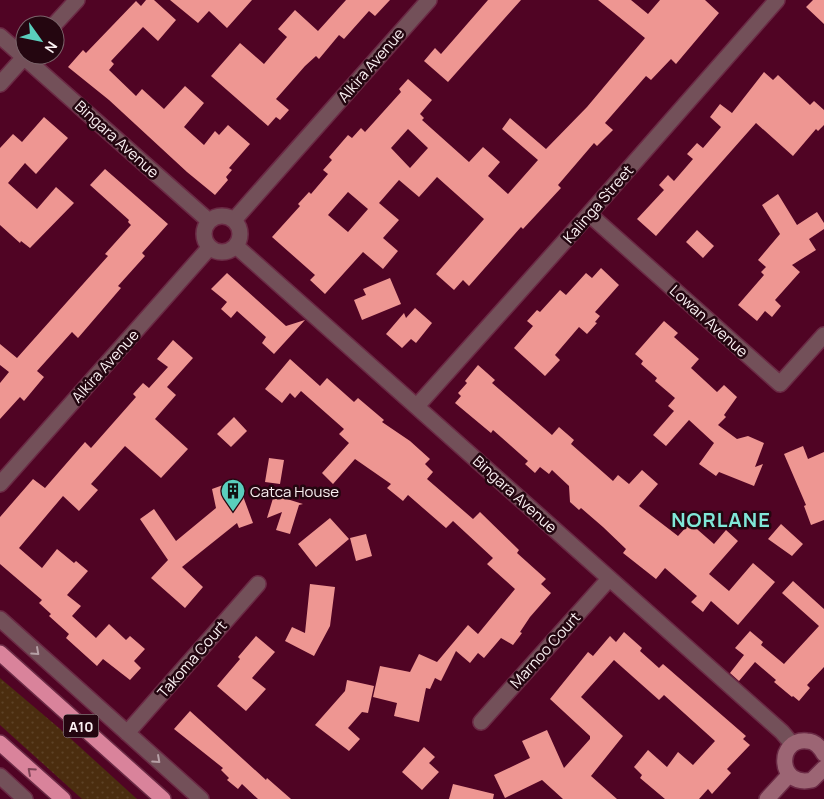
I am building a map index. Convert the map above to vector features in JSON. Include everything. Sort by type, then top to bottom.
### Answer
[{"type":"highway","name":"A10","points":[[0,653],[162,799]]},
{"type":"highway","points":[[0,743],[63,799]]},
{"type":"street","points":[[63,15],[77,0]]},
{"type":"street","name":"Alkira Avenue","points":[[234,220],[429,0]]},
{"type":"street","name":"Kalinga Street","points":[[417,406],[777,0]]},
{"type":"street","name":"Bingara Avenue","points":[[0,36],[15,48]]},
{"type":"street","points":[[0,84],[17,65]]},
{"type":"street","name":"Bingara Avenue","points":[[35,65],[209,221]]},
{"type":"street","name":"Lowan Avenue","points":[[589,214],[780,384],[824,335]]},
{"type":"street","points":[[223,216],[234,220],[240,234],[236,246],[222,252],[210,247],[204,236],[209,221],[223,216]]},
{"type":"street","name":"Bingara Avenue","points":[[236,246],[782,732],[792,744]]},
{"type":"street","name":"Alkira Avenue","points":[[0,484],[210,247]]},
{"type":"street","name":"Marnoo Court","points":[[481,722],[609,578]]},
{"type":"street","name":"Takoma Court","points":[[127,733],[258,584]]},
{"type":"street","points":[[0,619],[201,799]]},
{"type":"street","points":[[822,745],[804,740],[792,744],[787,750],[784,763],[789,775],[794,779],[806,782],[817,778],[823,772]]},
{"type":"street","points":[[767,799],[789,775]]},
{"type":"street","points":[[0,776],[25,799]]},
{"type":"shaded area","points":[[0,678],[59,728],[137,799],[82,799],[0,725]]},
{"type":"building","points":[[146,0],[154,0],[176,20],[158,41],[143,27],[111,61],[114,64],[109,70],[136,96],[142,89],[164,109],[185,86],[204,103],[184,127],[204,145],[215,131],[219,135],[228,125],[250,144],[229,168],[232,170],[226,177],[228,180],[215,195],[187,172],[109,100],[68,67],[83,50],[86,53],[136,1],[141,6]]},
{"type":"building","points":[[170,0],[252,0],[227,28],[209,11],[198,23]]},
{"type":"building","points":[[346,0],[390,0],[375,16],[369,11],[344,39],[339,35],[319,59],[316,56],[305,66],[276,99],[289,110],[280,120],[276,117],[268,126],[211,76],[240,43],[264,64],[287,37],[278,29],[295,10],[318,31]]},
{"type":"building","points":[[488,0],[521,0],[448,82],[424,61],[435,48],[441,54]]},
{"type":"building","points":[[598,0],[631,0],[648,14],[660,0],[705,0],[719,13],[676,64],[671,59],[651,80],[646,76],[605,123],[613,130],[597,146],[594,143],[558,185],[561,188],[523,229],[521,227],[469,286],[463,280],[454,290],[436,274],[484,219],[437,177],[419,197],[399,180],[379,203],[399,220],[383,238],[398,251],[383,269],[363,252],[325,294],[310,280],[315,275],[272,237],[300,206],[298,204],[309,192],[311,194],[328,174],[323,170],[332,160],[329,157],[348,135],[352,138],[361,128],[365,132],[401,92],[399,89],[408,79],[432,100],[420,114],[424,118],[422,120],[469,162],[483,147],[500,162],[488,176],[508,194],[538,160],[502,129],[510,118],[546,149],[587,107],[645,38]],"holes":[[[408,129],[428,148],[410,168],[391,148]],[[348,192],[368,209],[348,232],[328,215]]]},
{"type":"building","points":[[813,0],[824,0],[824,24],[806,7]]},
{"type":"building","points":[[764,72],[773,80],[778,75],[810,105],[814,101],[824,110],[824,125],[818,131],[816,129],[793,156],[756,123],[656,236],[637,219],[664,190],[659,185],[668,175],[674,181],[693,159],[687,154],[697,143],[703,148],[721,127],[710,117],[720,104],[732,113]]},
{"type":"building","points":[[44,117],[68,138],[36,174],[25,163],[8,183],[37,209],[56,187],[74,203],[30,248],[21,241],[20,243],[0,225],[0,148],[13,134],[22,142]]},
{"type":"building","points":[[105,169],[168,224],[142,253],[145,256],[118,286],[121,288],[78,338],[72,332],[37,371],[44,377],[24,401],[20,397],[0,419],[0,383],[9,372],[0,365],[0,344],[17,358],[108,256],[105,254],[131,225],[128,222],[129,220],[90,185]]},
{"type":"building","points":[[778,194],[797,225],[817,212],[824,223],[824,229],[809,239],[816,250],[792,265],[800,272],[775,300],[781,306],[772,317],[765,311],[757,321],[738,305],[764,275],[761,272],[766,267],[758,260],[780,234],[762,205]]},
{"type":"building","points":[[697,230],[714,246],[703,258],[686,242]]},
{"type":"building","points":[[601,268],[619,285],[595,312],[600,316],[595,322],[597,323],[587,334],[579,327],[555,355],[560,360],[545,376],[514,348],[533,326],[527,321],[537,310],[540,312],[560,290],[566,295],[586,273],[592,278]]},
{"type":"building","points":[[227,273],[286,326],[305,320],[274,354],[262,343],[266,337],[237,311],[231,318],[221,309],[227,302],[211,289]]},
{"type":"building","points":[[390,278],[401,304],[362,320],[354,300],[366,295],[363,289]]},
{"type":"building","points":[[415,308],[432,323],[416,343],[411,339],[402,348],[386,334],[404,313],[406,318]]},
{"type":"building","points":[[664,321],[678,333],[674,337],[699,359],[691,368],[717,392],[724,385],[737,397],[724,415],[726,417],[718,425],[737,439],[748,436],[764,443],[755,467],[763,464],[754,486],[719,472],[716,476],[699,464],[714,443],[689,420],[666,446],[653,435],[674,411],[668,406],[675,398],[655,381],[657,378],[641,364],[643,361],[635,354]]},
{"type":"building","points":[[173,340],[193,358],[167,387],[176,395],[155,419],[188,449],[161,478],[125,446],[91,484],[98,490],[79,511],[63,496],[19,548],[42,568],[57,549],[74,563],[76,561],[88,571],[67,595],[81,606],[72,616],[96,638],[109,624],[126,640],[130,636],[145,649],[134,661],[141,668],[130,680],[103,659],[97,666],[66,638],[69,634],[49,616],[51,614],[39,603],[42,600],[0,564],[0,517],[33,479],[45,488],[85,442],[91,448],[136,397],[133,394],[143,383],[149,388],[168,367],[157,359]]},
{"type":"building","points":[[290,359],[320,386],[327,378],[354,402],[358,398],[384,420],[382,422],[410,441],[430,459],[425,464],[433,472],[427,479],[473,519],[480,512],[519,550],[517,553],[546,579],[541,584],[551,593],[530,617],[513,645],[501,638],[484,658],[478,653],[470,663],[456,651],[441,681],[435,678],[430,689],[426,688],[419,722],[394,716],[397,703],[373,697],[380,666],[410,672],[419,654],[437,662],[468,625],[478,634],[515,589],[487,564],[493,558],[453,521],[446,528],[408,495],[403,501],[387,488],[391,484],[355,459],[333,484],[322,473],[349,443],[339,434],[344,429],[301,391],[295,398],[290,393],[282,403],[265,389]]},
{"type":"building","points":[[478,365],[495,380],[492,383],[552,435],[559,427],[574,440],[571,444],[613,481],[618,475],[629,484],[642,470],[658,484],[639,506],[678,536],[690,523],[714,544],[726,530],[738,541],[709,574],[729,591],[753,563],[775,582],[738,625],[711,601],[703,612],[691,602],[697,596],[665,568],[656,579],[623,553],[626,549],[603,527],[581,508],[579,510],[570,502],[569,486],[552,470],[549,474],[540,467],[535,473],[525,464],[528,461],[493,430],[491,433],[455,403],[461,396],[458,393],[467,383],[465,381]]},
{"type":"building","points":[[234,417],[247,431],[231,447],[217,434]]},
{"type":"building","points":[[803,446],[808,459],[824,452],[824,520],[811,525],[804,506],[806,505],[784,454]]},
{"type":"building","points":[[269,458],[284,460],[280,484],[265,482]]},
{"type":"building","points":[[237,480],[253,523],[239,528],[237,523],[182,567],[203,587],[185,608],[151,578],[168,560],[140,519],[154,509],[176,541],[216,508],[212,489]]},
{"type":"building","points":[[274,495],[303,504],[299,505],[290,534],[276,530],[282,512],[267,518]]},
{"type":"building","points":[[330,518],[349,539],[316,567],[298,544]]},
{"type":"building","points":[[781,524],[803,544],[792,556],[768,539]]},
{"type":"building","points":[[366,534],[372,556],[356,561],[350,538]]},
{"type":"building","points":[[793,581],[824,609],[824,667],[807,685],[810,688],[799,701],[774,682],[776,680],[755,662],[739,681],[730,673],[744,655],[735,648],[750,631],[763,642],[761,645],[784,664],[819,626],[782,593]]},
{"type":"building","points":[[310,584],[335,587],[330,626],[314,656],[285,641],[292,627],[305,633]]},
{"type":"building","points":[[624,632],[642,648],[640,651],[659,668],[663,664],[746,736],[743,739],[750,745],[727,769],[731,773],[712,794],[708,789],[699,799],[665,799],[640,778],[642,775],[634,767],[648,750],[667,767],[678,752],[693,765],[715,741],[664,695],[659,700],[614,660],[581,697],[623,736],[591,776],[617,799],[563,799],[542,780],[505,798],[494,775],[530,758],[522,741],[547,730],[564,768],[590,739],[590,736],[550,699],[588,652],[593,656],[610,636],[616,642]]},
{"type":"building","points":[[256,636],[275,652],[252,678],[266,689],[246,711],[217,686],[240,659],[238,657]]},
{"type":"building","points":[[347,680],[374,686],[368,713],[362,712],[348,728],[360,739],[349,751],[315,725],[345,691]]},
{"type":"building","points":[[190,711],[266,780],[267,778],[291,799],[258,799],[242,784],[238,789],[227,780],[229,778],[221,770],[223,768],[174,729]]},
{"type":"building","points":[[424,747],[435,757],[429,763],[439,772],[422,790],[402,772]]},
{"type":"building","points":[[453,784],[494,794],[493,799],[449,799]]},
{"type":"place","name":"Catca House","points":[[233,512]]},
{"type":"district","name":"NORLANE","points":[[721,519]]}]
